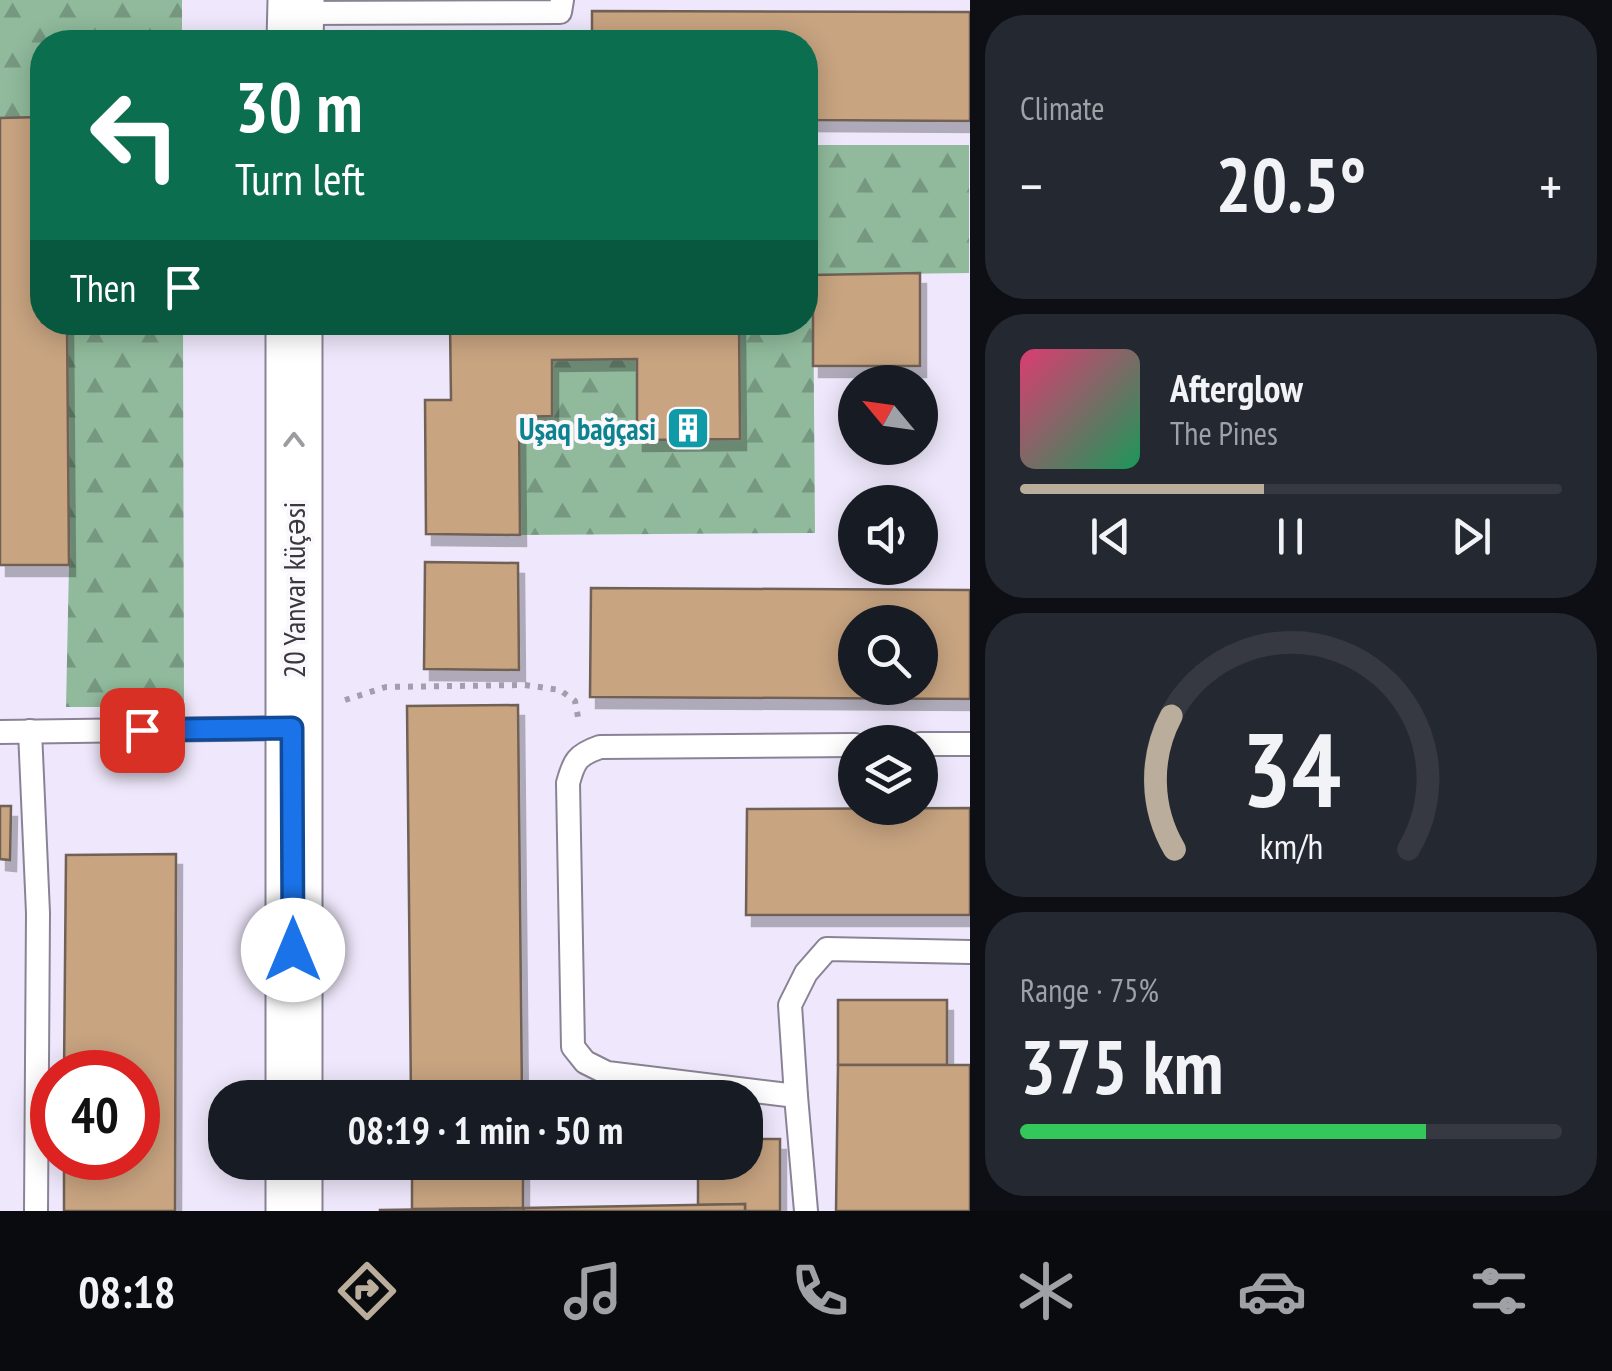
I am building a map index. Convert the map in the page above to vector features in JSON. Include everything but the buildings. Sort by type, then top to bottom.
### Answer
[{"type":"street","name":"20 Yanvar küçəsi","points":[[294,335],[294,1080]]},
{"type":"street","points":[[294,1180],[294,1211]]},
{"type":"lane","points":[[296,19],[560,12],[562,0]]},
{"type":"lane","points":[[0,732],[292,728]]},
{"type":"lane","points":[[30,731],[38,913],[36,1211]]},
{"type":"lane","points":[[938,744],[970,744]]},
{"type":"lane","points":[[796,1096],[606,1074],[585,1062],[574,1047],[568,783],[573,764],[584,753],[600,747],[838,745]]},
{"type":"lane","points":[[806,1211],[790,1005],[806,973],[827,949],[970,952]]},
{"type":"path","points":[[292,728],[339,702],[386,687],[525,685],[560,690],[575,701],[584,753]]},
{"type":"green space","points":[[0,0],[182,0],[182,30],[30,30],[30,117],[0,118]]},
{"type":"green space","points":[[818,145],[969,145],[969,273],[818,275]]},
{"type":"green space","points":[[67,335],[183,335],[184,707],[66,707]]},
{"type":"green space","points":[[705,335],[813,335],[815,533],[520,535],[519,417],[552,360],[637,359]]},
{"type":"place","name":"Uşaq bağçasi","points":[[688,428]]},
{"type":"route","points":[[142,730],[292,728],[293,950]]}]
